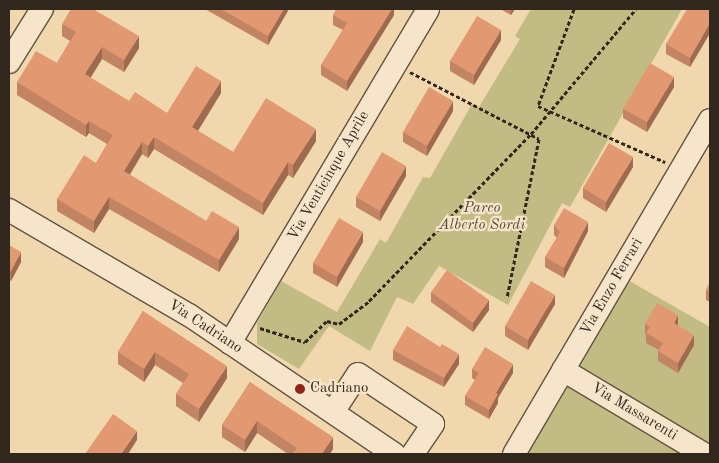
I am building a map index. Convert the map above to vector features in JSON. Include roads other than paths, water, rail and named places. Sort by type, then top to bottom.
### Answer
[{"type":"street","points":[[9,62],[42,9]]},
{"type":"street","name":"Via Venticinque Aprile","points":[[230,343],[428,9]]},
{"type":"street","name":"Via Enzo Ferrari","points":[[514,454],[710,120]]},
{"type":"street","name":"Via Cadriano","points":[[9,210],[190,315],[394,454]]},
{"type":"street","name":"Via Massarenti","points":[[563,370],[704,454]]},
{"type":"street","points":[[333,412],[358,374],[433,424],[413,454]]},
{"type":"place","name":"Cadriano","points":[[300,389]]},
{"type":"park label","name":"Parco Alberto Sordi","points":[[482,216]]}]
